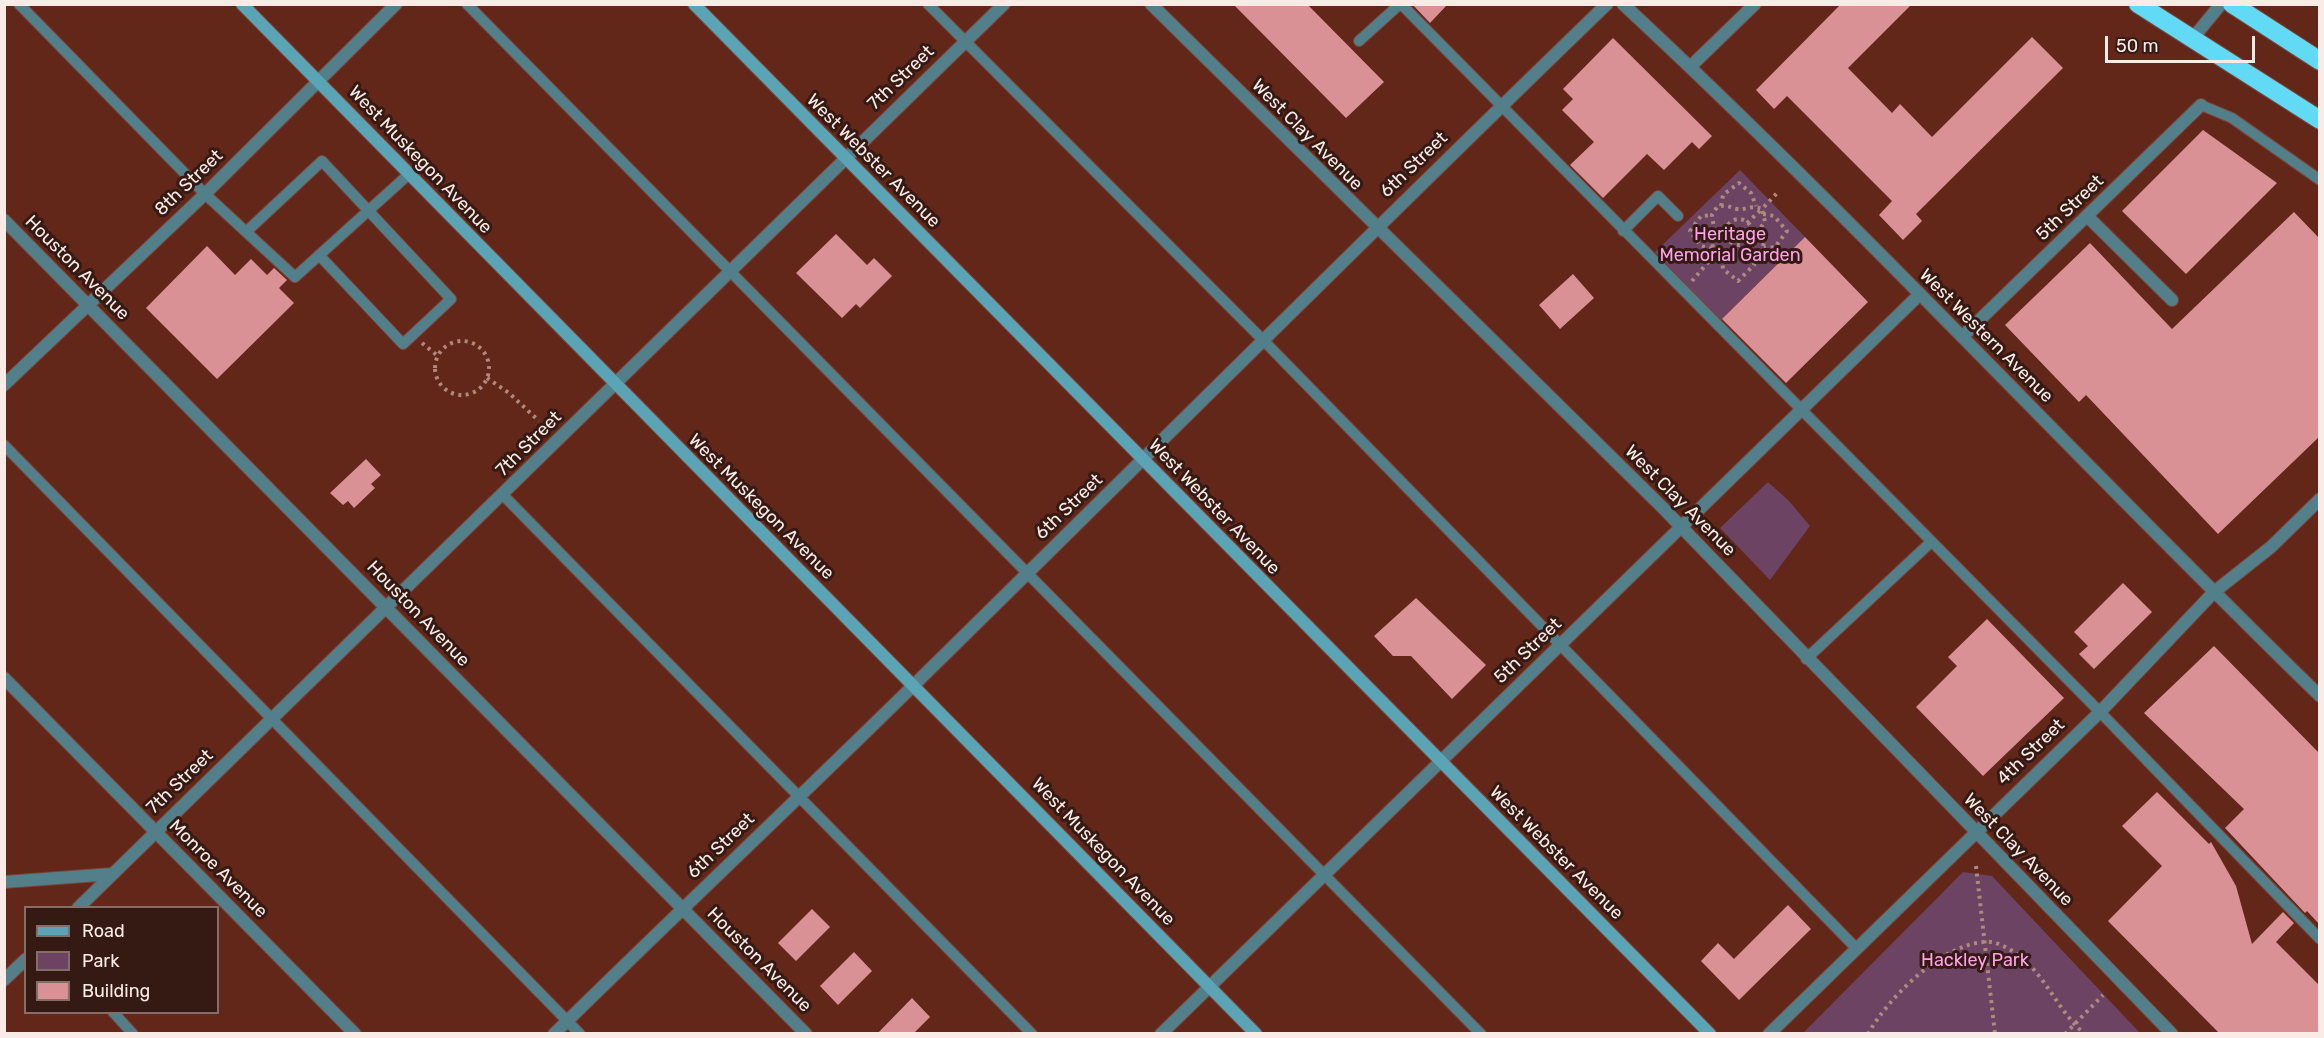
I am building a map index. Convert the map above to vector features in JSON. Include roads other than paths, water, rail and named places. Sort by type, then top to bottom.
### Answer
[{"type":"highway","points":[[2138,4],[2319,120]]},
{"type":"highway","points":[[2232,4],[2319,61]]},
{"type":"main road","name":"West Muskegon Avenue","points":[[242,4],[1256,1034]]},
{"type":"main road","name":"West Webster Avenue","points":[[694,4],[1710,1034]]},
{"type":"street","name":"8th Street","points":[[4,385],[205,194],[317,80],[396,4]]},
{"type":"street","name":"7th Street","points":[[80,906],[1004,4]]},
{"type":"street","name":"West Clay Avenue","points":[[1151,4],[1681,526],[1806,659],[2172,1034]]},
{"type":"street","name":"6th Street","points":[[554,1034],[1143,460],[1375,227],[1607,4]]},
{"type":"street","name":"West Western Avenue","points":[[1623,4],[1963,336],[2319,696]]},
{"type":"street","points":[[1690,67],[1755,4]]},
{"type":"street","points":[[2193,38],[2221,4]]},
{"type":"street","name":"5th Street","points":[[1963,336],[2201,105]]},
{"type":"street","points":[[2088,217],[2172,300]]},
{"type":"street","name":"Houston Avenue","points":[[4,220],[806,1034]]},
{"type":"street","name":"5th Street","points":[[1161,1034],[1920,294]]},
{"type":"street","name":"4th Street","points":[[1769,1034],[1975,831],[2100,712],[2214,592],[2271,547],[2319,500]]},
{"type":"street","name":"Monroe Avenue","points":[[4,678],[355,1034]]},
{"type":"street","points":[[4,882],[112,874]]},
{"type":"street","points":[[4,980],[24,961]]},
{"type":"lane","points":[[19,4],[205,194],[295,277],[409,174]]},
{"type":"lane","points":[[467,4],[1481,1034]]},
{"type":"lane","points":[[928,4],[1264,341],[1857,949]]},
{"type":"lane","points":[[1359,41],[1400,4],[2100,712],[2319,939]]},
{"type":"lane","points":[[2201,105],[2232,118],[2319,180]]},
{"type":"lane","points":[[246,232],[322,160],[451,299],[403,344],[319,255]]},
{"type":"lane","points":[[1623,231],[1658,196],[1678,216]]},
{"type":"lane","points":[[4,445],[580,1034]]},
{"type":"lane","points":[[503,495],[800,795],[1032,1034]]},
{"type":"lane","points":[[1806,659],[1931,542]]},
{"type":"lane","points":[[115,1014],[134,1034]]},
{"type":"park label","name":"Heritage Memorial Garden","points":[[1730,245]]},
{"type":"park label","name":"Hackley Park","points":[[1975,961]]}]
